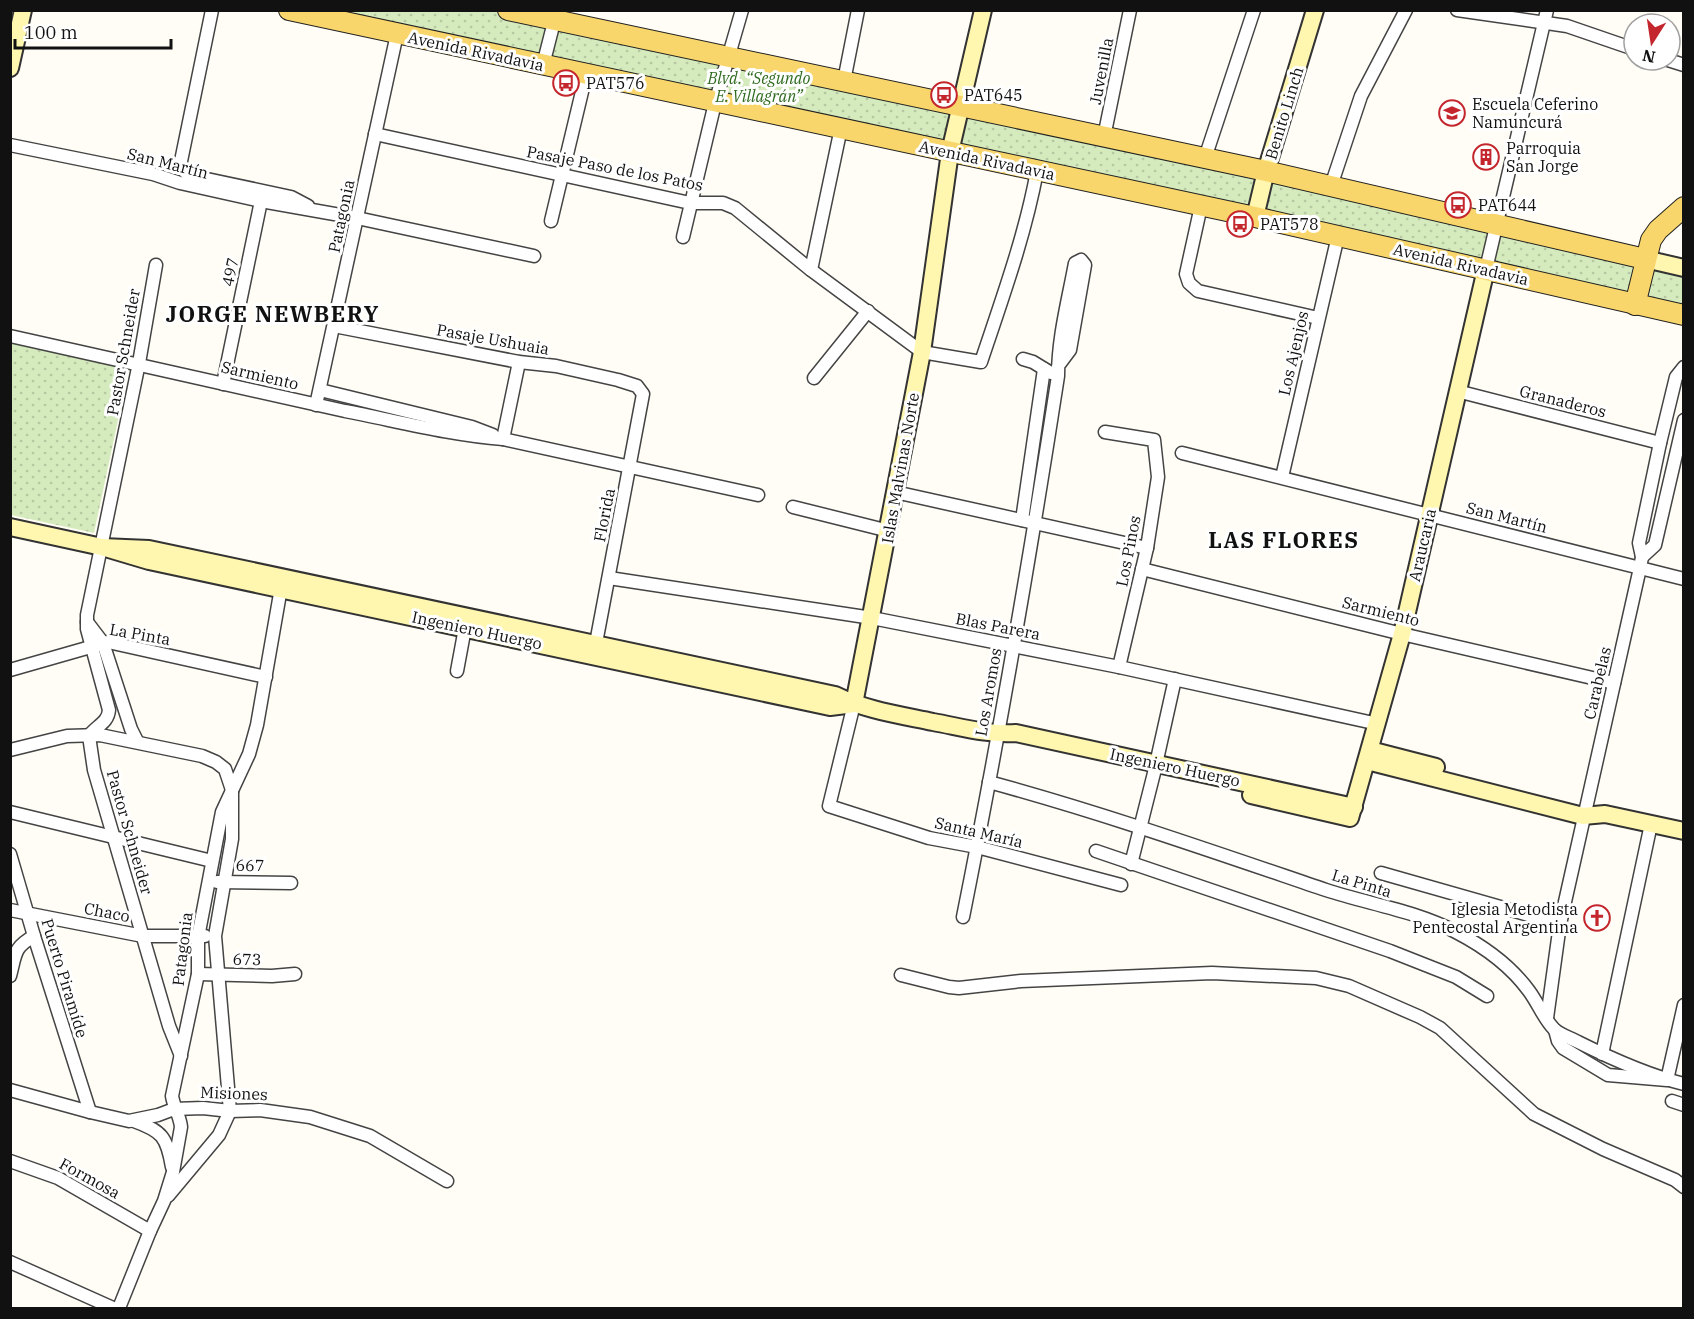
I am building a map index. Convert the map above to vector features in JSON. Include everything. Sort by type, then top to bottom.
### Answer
[{"type":"main road","points":[[10,68],[23,10]]},
{"type":"main road","name":"Avenida Rivadavia","points":[[288,10],[1255,217],[1683,315]]},
{"type":"main road","points":[[508,10],[556,15],[729,57],[1266,171],[1683,268]]},
{"type":"main road","name":"Benito Linch","points":[[1255,217],[1266,171],[1315,10]]},
{"type":"main road","name":"Islas Malvinas Norte","points":[[854,704],[922,351],[950,152],[962,106],[981,11]]},
{"type":"main road","points":[[1635,305],[1651,240],[1658,230],[1683,207]]},
{"type":"main road","name":"Araucaria","points":[[1352,812],[1402,634],[1486,269]]},
{"type":"main road","name":"Ingeniero Huergo","points":[[10,527],[102,547],[150,561],[830,707],[854,704]]},
{"type":"main road","name":"Ingeniero Huergo","points":[[102,547],[149,549],[596,643],[835,695],[854,704],[997,734],[1013,743],[1156,768],[1352,812]]},
{"type":"main road","points":[[1369,755],[1585,810],[1683,831]]},
{"type":"street","name":"San Martín","points":[[212,10],[180,166],[188,175],[291,197],[318,210]]},
{"type":"street","points":[[683,237],[715,103],[742,10]]},
{"type":"street","points":[[844,81],[858,10]]},
{"type":"street","name":"Juvenilla","points":[[1104,137],[1130,10]]},
{"type":"street","points":[[1205,158],[1254,10]]},
{"type":"street","points":[[1331,186],[1361,96],[1406,10]]},
{"type":"street","points":[[1457,10],[1546,17],[1622,45]]},
{"type":"street","points":[[543,65],[556,15]]},
{"type":"street","points":[[1486,269],[1546,17]]},
{"type":"street","name":"Patagonia","points":[[316,405],[397,34]]},
{"type":"street","points":[[551,221],[586,75]]},
{"type":"street","points":[[811,270],[841,128]]},
{"type":"street","name":"Pasaje Paso de los Patos","points":[[375,134],[690,203],[723,203],[735,208],[811,270],[922,351],[981,362],[1018,250],[1037,171]]},
{"type":"street","name":"San Martín","points":[[10,145],[153,174],[180,183],[261,201],[318,210],[534,256]]},
{"type":"street","name":"497","points":[[223,384],[261,201]]},
{"type":"street","points":[[1201,206],[1186,274],[1189,283],[1198,291],[1318,318]]},
{"type":"street","name":"Los Ajenjos","points":[[1282,477],[1338,236]]},
{"type":"street","name":"Los Aromos","points":[[963,916],[1035,523],[1060,344],[1075,263],[1081,260],[1085,265],[1070,350],[1058,371]]},
{"type":"street","name":"Pastor Schneider","points":[[137,741],[87,622],[87,615],[139,363],[156,265]]},
{"type":"street","points":[[814,378],[868,311]]},
{"type":"street","name":"Pasaje Ushuaia","points":[[334,326],[519,362],[556,366],[618,380],[637,387],[643,394]]},
{"type":"street","name":"Sarmiento","points":[[10,336],[139,363],[316,405],[473,437],[503,439],[758,495]]},
{"type":"street","points":[[1023,359],[1044,369],[1058,371]]},
{"type":"street","points":[[503,439],[519,362]]},
{"type":"street","name":"Carabelas","points":[[1547,1018],[1560,924],[1641,562],[1639,543],[1676,377],[1683,367]]},
{"type":"street","points":[[1022,520],[1044,369]]},
{"type":"street","name":"Sarmiento","points":[[320,390],[472,427],[503,439]]},
{"type":"street","name":"Granaderos","points":[[1457,391],[1660,443]]},
{"type":"street","name":"Florida","points":[[596,643],[643,394]]},
{"type":"street","name":"Carabelas","points":[[1641,562],[1655,545],[1683,420]]},
{"type":"street","name":"Los Pinos","points":[[1105,432],[1154,440],[1158,477],[1147,548],[1119,667]]},
{"type":"street","name":"San Martín","points":[[1182,453],[1429,514],[1641,562],[1683,579]]},
{"type":"street","points":[[895,492],[1147,548]]},
{"type":"street","points":[[793,507],[889,531]]},
{"type":"street","name":"Sarmiento","points":[[1142,569],[1402,634],[1614,683]]},
{"type":"street","name":"Blas Parera","points":[[609,578],[872,618],[1119,667],[1378,724]]},
{"type":"street","name":"Patagonia","points":[[119,1308],[165,1199],[173,1172],[181,1127],[172,1096],[198,974],[198,937],[208,882],[222,812],[249,754],[266,677],[281,588]]},
{"type":"street","points":[[457,671],[465,628]]},
{"type":"street","name":"La Pinta","points":[[10,670],[108,642],[266,677]]},
{"type":"street","name":"Pastor Schneider","points":[[97,644],[109,710],[105,721],[89,736],[94,770],[169,1026],[181,1056]]},
{"type":"street","points":[[1131,864],[1156,768],[1175,680]]},
{"type":"street","name":"Islas Malvinas Norte","points":[[830,806],[854,704]]},
{"type":"street","points":[[10,750],[67,736],[100,735],[202,756],[225,769],[232,790],[232,839],[215,936],[230,1111],[219,1135],[165,1199]]},
{"type":"street","name":"La Pinta","points":[[989,782],[1141,826],[1330,891],[1430,921],[1455,932],[1496,956],[1512,969],[1555,1030],[1602,1054],[1667,1080],[1683,1084]]},
{"type":"street","name":"Santa María","points":[[830,806],[929,838],[977,847],[1121,885]]},
{"type":"street","points":[[10,812],[212,861]]},
{"type":"street","points":[[1602,1054],[1651,824]]},
{"type":"street","points":[[1096,851],[1390,951],[1456,977],[1487,996]]},
{"type":"street","name":"Puerto Piramíde","points":[[10,854],[90,1112]]},
{"type":"street","name":"La Pinta","points":[[1381,873],[1560,924]]},
{"type":"street","name":"667","points":[[208,882],[291,883]]},
{"type":"street","name":"Chaco","points":[[10,910],[143,936],[215,936]]},
{"type":"street","points":[[10,976],[16,952],[21,943],[34,936]]},
{"type":"street","points":[[901,975],[959,988],[1022,981],[1212,973],[1310,977],[1348,986],[1440,1028],[1534,1114],[1603,1149],[1675,1180],[1683,1187]]},
{"type":"street","name":"673","points":[[198,974],[272,976],[294,974]]},
{"type":"street","points":[[1555,1030],[1563,1048],[1608,1075],[1667,1080],[1683,1005]]},
{"type":"street","name":"Misiones","points":[[10,1090],[90,1112],[134,1121],[174,1109],[203,1108],[230,1111],[260,1110],[310,1117],[370,1136],[447,1181]]},
{"type":"street","points":[[134,1121],[155,1129],[165,1141],[173,1172]]},
{"type":"street","name":"Formosa","points":[[10,1161],[58,1178],[150,1231]]},
{"type":"street","points":[[10,1262],[113,1308]]},
{"type":"green space","name":"Blvd. “Segundo E. Villagrán”","points":[[289,11],[508,11],[1683,268],[1683,315]]},
{"type":"green space","points":[[11,343],[129,368],[94,533],[11,515]]},
{"type":"place","name":"PAT576","points":[[566,83]]},
{"type":"place","name":"PAT645","points":[[944,95]]},
{"type":"place","name":"Escuela Ceferino Namuncurá","points":[[1452,113]]},
{"type":"place","name":"Parroquia San Jorge","points":[[1486,157]]},
{"type":"place","name":"PAT644","points":[[1458,205]]},
{"type":"place","name":"PAT578","points":[[1240,224]]},
{"type":"place","name":"Iglesia Metodista Pentecostal Argentina","points":[[1597,918]]},
{"type":"district","name":"JORGE NEWBERY","points":[[273,314]]},
{"type":"district","name":"LAS FLORES","points":[[1284,540]]}]
